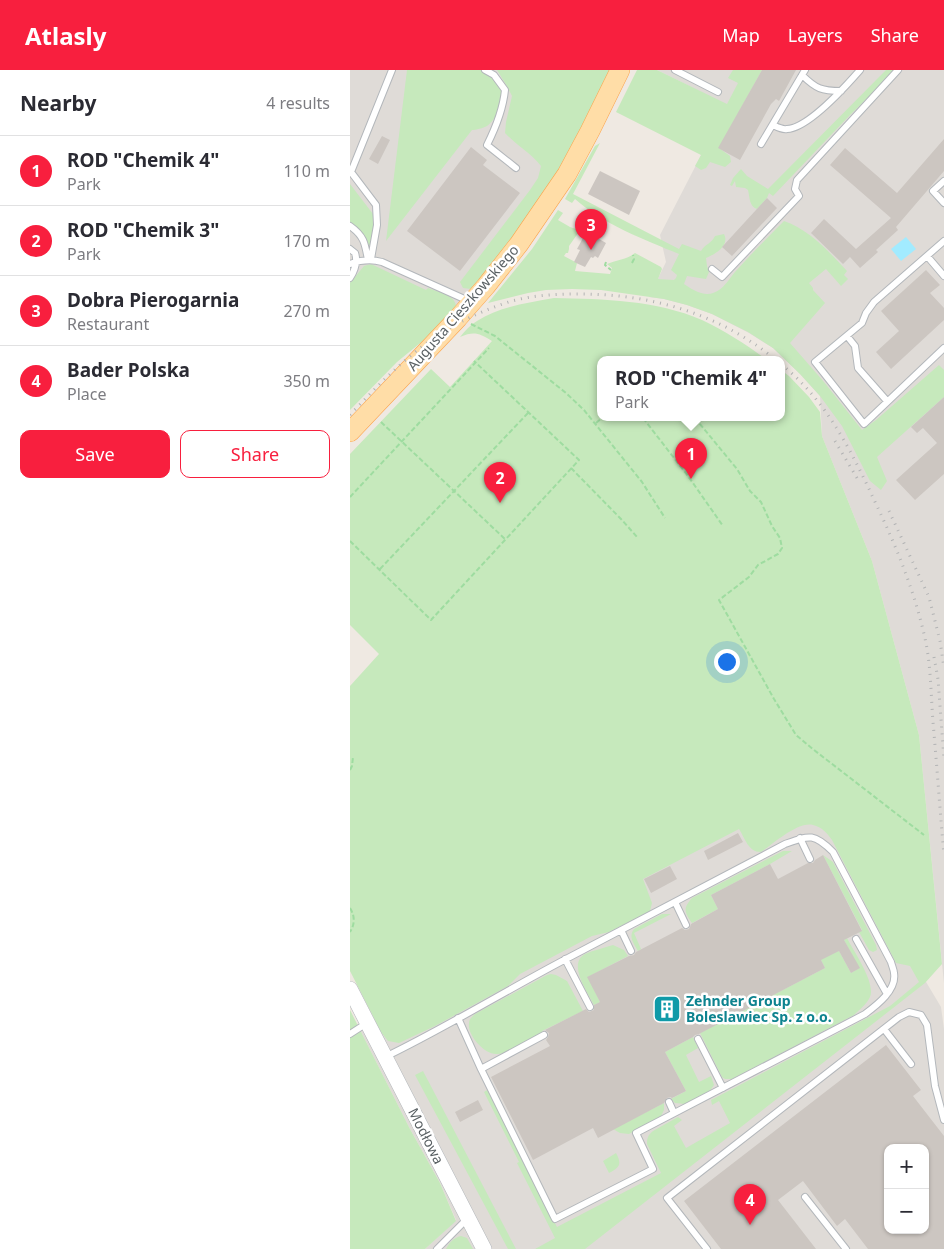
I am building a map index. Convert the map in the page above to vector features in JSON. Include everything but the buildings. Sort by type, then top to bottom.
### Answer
[{"type":"main road","name":"Augusta Cieszkowskiego","points":[[350,432],[458,318],[519,244],[552,198],[583,145],[620,70]]},
{"type":"street","name":"Modłowa","points":[[350,989],[484,1249]]},
{"type":"lane","points":[[370,260],[376,225],[376,205],[351,171],[392,70]]},
{"type":"lane","points":[[485,70],[494,75],[505,90],[504,104],[495,130],[487,145],[516,168]]},
{"type":"lane","points":[[675,70],[718,92]]},
{"type":"lane","points":[[773,125],[788,130],[797,126],[817,113],[841,92],[860,70]]},
{"type":"lane","points":[[712,269],[722,277],[798,196],[795,189],[798,180],[898,70]]},
{"type":"lane","points":[[761,144],[803,73],[816,87],[827,91],[841,92]]},
{"type":"lane","points":[[944,181],[933,191],[944,203]]},
{"type":"lane","points":[[350,226],[362,236],[370,260]]},
{"type":"lane","points":[[944,241],[874,302],[866,313],[862,324],[815,362],[864,424],[944,348]]},
{"type":"lane","points":[[350,249],[355,253],[353,263],[355,270],[350,278]]},
{"type":"lane","points":[[927,256],[944,276]]},
{"type":"lane","points":[[353,263],[370,260],[382,262],[472,302]]},
{"type":"lane","points":[[847,336],[856,346],[858,368],[887,401]]},
{"type":"lane","points":[[385,1057],[415,1043],[458,1018],[565,959],[785,844],[811,836],[822,841],[833,852],[891,962],[895,975],[891,988],[882,1001],[865,1014],[636,1133],[654,1169],[556,1219],[481,1069],[458,1018]]},
{"type":"lane","points":[[800,838],[810,859]]},
{"type":"lane","points":[[674,902],[686,925]]},
{"type":"lane","points":[[621,930],[631,951]]},
{"type":"lane","points":[[856,939],[887,994]]},
{"type":"lane","points":[[565,959],[590,1007]]},
{"type":"lane","points":[[707,1249],[667,1198],[899,1017],[909,1012],[921,1015],[927,1025],[935,1086],[944,1120]]},
{"type":"lane","points":[[350,1034],[367,1023]]},
{"type":"lane","points":[[884,1029],[910,1064]]},
{"type":"lane","points":[[481,1069],[544,1035]]},
{"type":"lane","points":[[698,1038],[723,1088]]},
{"type":"lane","points":[[669,1102],[674,1113]]},
{"type":"lane","points":[[806,1197],[846,1249]]},
{"type":"lane","points":[[436,1249],[468,1218]]},
{"type":"path","points":[[632,263],[633,255]]},
{"type":"path","points":[[606,262],[605,265],[611,270]]},
{"type":"path","points":[[458,318],[495,336],[517,352],[584,410],[642,482],[665,518]]},
{"type":"path","points":[[350,497],[489,348]]},
{"type":"path","points":[[350,541],[431,620],[578,460],[475,362]]},
{"type":"path","points":[[380,570],[528,413]]},
{"type":"path","points":[[645,421],[688,476],[723,526]]},
{"type":"path","points":[[697,421],[737,469],[750,491],[761,502],[780,538],[782,548],[778,554],[758,565],[748,577],[719,600],[796,735],[924,835]]},
{"type":"path","points":[[380,422],[506,540]]},
{"type":"path","points":[[571,468],[622,519],[638,538]]},
{"type":"path","points":[[350,770],[353,757]]},
{"type":"path","points":[[350,908],[354,918],[350,932]]},
{"type":"shaded area","points":[[350,70],[612,70],[562,169],[452,315],[446,302],[350,404]]},
{"type":"shaded area","points":[[657,70],[944,70],[944,983],[919,735],[872,561],[822,436],[820,396],[785,360],[785,356],[781,356],[773,348],[749,333],[712,314],[687,305],[649,297],[666,262],[660,235],[727,105]]},
{"type":"shaded area","points":[[823,782],[895,930],[941,1007],[944,1029],[944,1249],[425,1249],[456,1220],[440,1183],[410,1129],[358,1026]]},
{"type":"green space","points":[[407,70],[481,70],[499,85],[503,98],[500,109],[494,119],[487,126],[472,130],[386,241]]},
{"type":"green space","points":[[497,70],[612,70],[562,169],[487,274],[471,289],[463,288],[460,282],[530,190],[538,178],[541,166],[505,133],[512,96]]},
{"type":"green space","points":[[637,70],[657,70],[727,104],[738,83],[728,78],[733,70],[762,70],[719,148],[730,156],[731,162],[725,167],[710,162],[706,168],[701,170],[695,166],[701,155],[616,112]]},
{"type":"green space","points":[[886,70],[896,70],[773,196],[769,193],[757,209],[751,204],[748,190],[736,187],[735,181],[732,186],[730,185],[741,169],[747,176],[768,189]]},
{"type":"green space","points":[[600,143],[573,194],[679,249],[682,244],[701,251],[715,236],[724,234],[725,242],[721,249],[706,258],[709,272],[706,279],[687,276],[684,284],[694,290],[706,294],[717,292],[784,221],[811,236],[847,271],[844,275],[848,279],[841,286],[826,269],[809,283],[825,303],[790,343],[862,430],[939,365],[944,370],[944,397],[877,457],[887,481],[881,490],[870,481],[842,426],[820,396],[785,360],[785,356],[781,356],[773,348],[748,332],[712,314],[664,299],[601,290],[546,290],[488,303],[532,249],[558,210],[563,213],[558,220],[570,227],[581,229],[569,246],[568,253],[564,256],[577,263],[575,271],[610,274],[612,268],[607,264],[635,253],[661,267],[658,279],[674,280],[676,278],[677,275],[671,270],[679,254],[611,224],[575,199],[572,203],[565,199],[595,146]]},
{"type":"green space","points":[[350,184],[373,214],[374,236],[371,245],[367,245],[363,235],[350,223]]},
{"type":"green space","points":[[371,264],[426,290],[428,288],[445,294],[453,299],[456,306],[433,335],[397,362],[350,410],[350,283],[364,266]]},
{"type":"green space","points":[[554,298],[592,299],[630,302],[666,308],[702,320],[761,356],[597,356],[597,421],[785,421],[785,373],[809,397],[820,412],[822,436],[872,561],[919,735],[942,964],[925,983],[585,1249],[535,1249],[555,1238],[484,1092],[487,1090],[557,1227],[661,1173],[647,1144],[648,1137],[653,1131],[678,1117],[682,1120],[674,1126],[686,1148],[730,1123],[719,1101],[712,1105],[711,1100],[890,1006],[919,982],[910,966],[896,963],[832,840],[824,831],[813,825],[800,826],[761,852],[750,847],[739,829],[643,879],[652,903],[650,911],[609,932],[592,936],[520,974],[508,986],[435,1026],[399,1043],[388,1041],[381,1032],[350,971],[350,686],[379,654],[350,625],[350,454],[431,369],[450,387],[492,341],[476,334],[460,337],[472,324],[505,308]]},
{"type":"green space","points":[[783,851],[792,851],[711,895],[718,909],[692,923],[687,916],[686,907],[692,898]]},
{"type":"green space","points":[[823,855],[833,862],[877,950],[873,952],[869,950],[859,932],[862,930]]},
{"type":"green space","points":[[662,914],[671,914],[634,933],[641,949],[638,951],[633,943],[632,932],[634,929]]},
{"type":"green space","points":[[847,938],[870,984],[870,997],[865,1004],[854,1015],[732,1079],[722,1077],[700,1033],[825,968],[818,954],[839,951],[851,973],[859,968],[844,940]]},
{"type":"green space","points":[[613,945],[624,950],[628,956],[588,977],[600,1002],[594,1005],[580,979],[578,964],[585,954]]},
{"type":"green space","points":[[551,974],[567,981],[583,1011],[542,1031],[543,1033],[520,1046],[501,1054],[486,1051],[477,1043],[469,1028],[470,1020],[475,1014]]},
{"type":"green space","points":[[350,1010],[410,1129],[440,1183],[456,1221],[425,1249],[350,1249]]},
{"type":"green space","points":[[693,1037],[698,1048],[686,1055],[699,1082],[711,1076],[714,1085],[709,1092],[685,1104],[675,1103],[671,1099],[686,1091],[665,1052]]},
{"type":"green space","points":[[423,1071],[516,1249],[508,1249],[415,1075]]},
{"type":"green space","points":[[664,1103],[664,1110],[661,1116],[629,1134],[620,1133],[613,1129]]},
{"type":"green space","points":[[616,1153],[619,1165],[609,1173],[603,1161]]},
{"type":"green space","points":[[461,1236],[467,1238],[473,1249],[446,1249],[452,1241]]},
{"type":"water","points":[[906,237],[916,249],[901,261],[891,249]]},
{"type":"railway","points":[[350,415],[407,359],[446,330],[470,317],[495,307],[537,296],[571,294],[607,295],[659,303],[684,310],[732,330],[770,356]]},
{"type":"railway","points":[[785,368],[812,394],[837,428],[848,447],[884,521],[911,590],[922,625],[929,663],[944,855]]},
{"type":"railway","points":[[835,441],[857,478]]},
{"type":"railway","points":[[889,511],[929,597],[940,641],[944,668]]},
{"type":"railway","points":[[934,657],[938,679],[944,759]]},
{"type":"place","name":"Dobra Pierogarnia","points":[[591,250]]},
{"type":"place","name":"ROD \"Chemik 4\"","points":[[691,479]]},
{"type":"place","name":"ROD \"Chemik 3\"","points":[[500,503]]},
{"type":"place","name":"Zehnder Group Boleslawiec Sp. z o.o.","points":[[667,1009]]},
{"type":"place","name":"Bader Polska","points":[[750,1225]]}]
